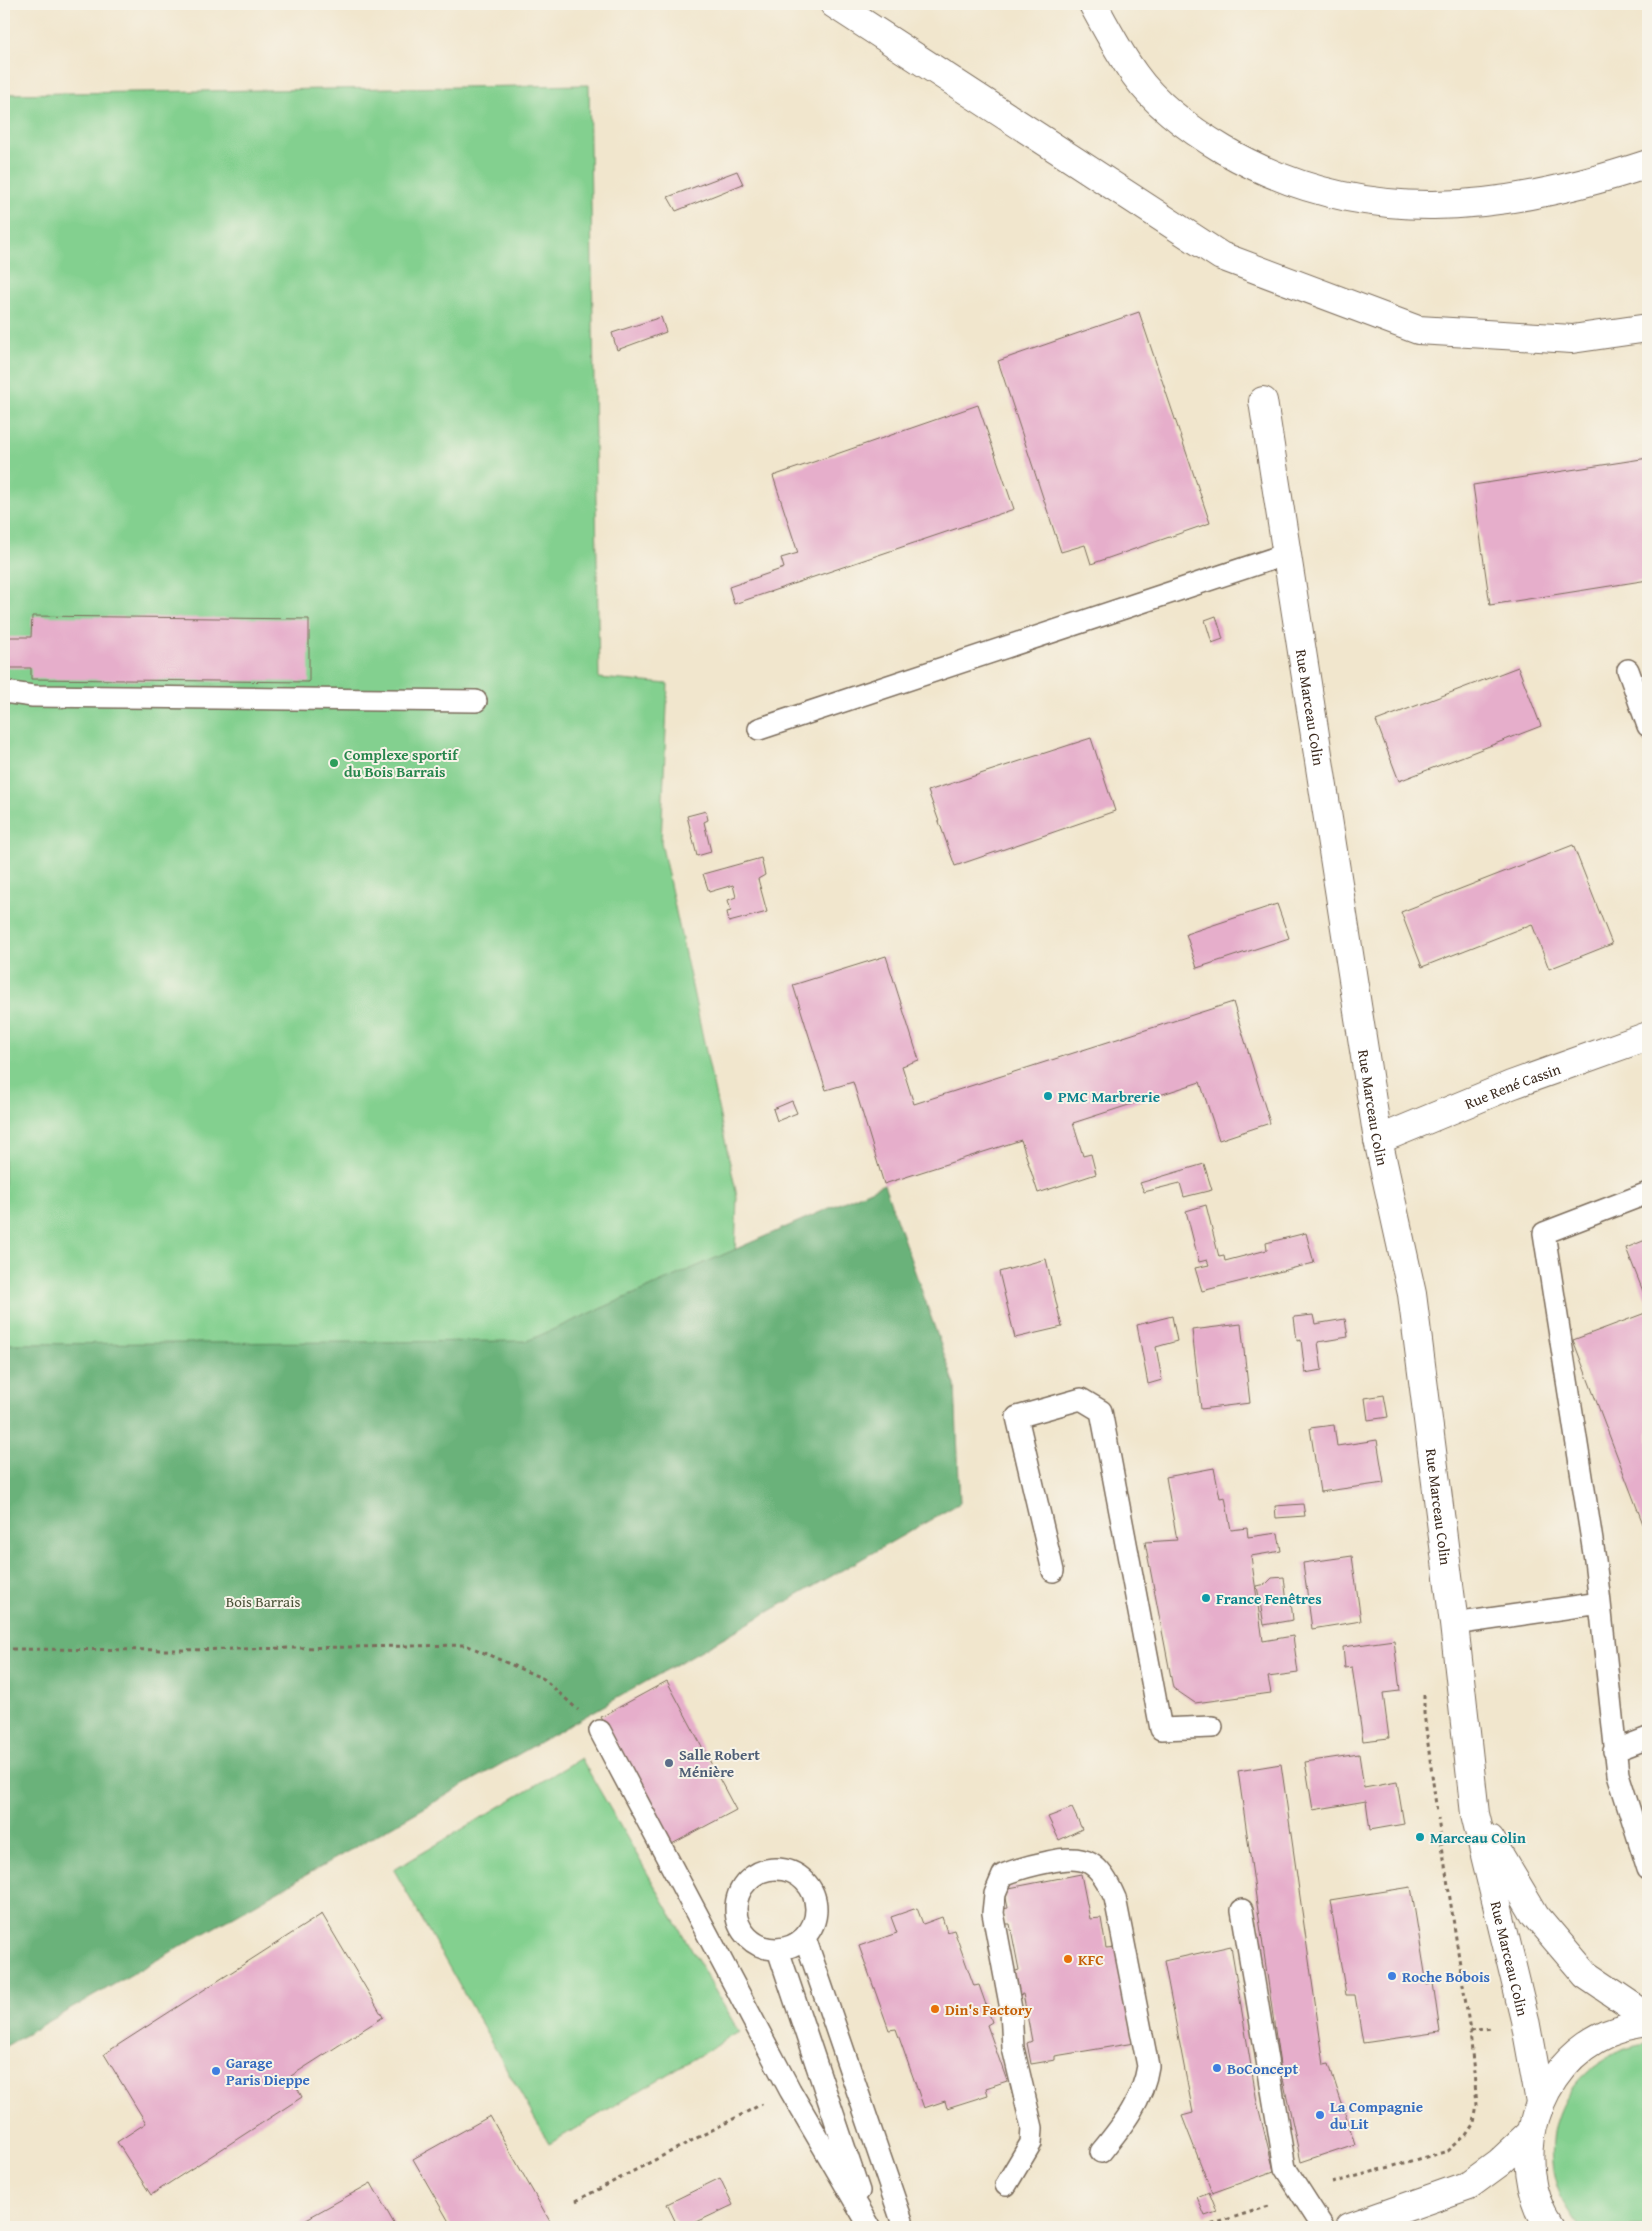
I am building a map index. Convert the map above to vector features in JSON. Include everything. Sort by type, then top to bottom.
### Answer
[{"type":"main road","points":[[834,4],[1221,256],[1418,330],[1572,339],[1648,328]]},
{"type":"main road","points":[[1093,4],[1136,77],[1168,110],[1203,138],[1246,162],[1313,189],[1397,205],[1501,201],[1596,182],[1648,164]]},
{"type":"main road","name":"Rue Marceau Colin","points":[[1263,402],[1378,1140],[1412,1294],[1454,1624],[1475,1814],[1525,2020],[1540,2103]]},
{"type":"main road","name":"Rue René Cassin","points":[[1378,1140],[1511,1085],[1648,1036]]},
{"type":"main road","name":"Rue Marceau Colin","points":[[1475,1814],[1535,1915],[1586,1975],[1648,2017]]},
{"type":"main road","points":[[1550,2227],[1536,2200],[1530,2178],[1528,2155],[1531,2133],[1540,2103],[1552,2081],[1567,2062],[1586,2046],[1607,2033],[1648,2023]]},
{"type":"main road","points":[[1350,2227],[1469,2185],[1499,2163],[1531,2133]]},
{"type":"lane","points":[[759,729],[1287,554]]},
{"type":"lane","points":[[1628,670],[1648,726]]},
{"type":"lane","points":[[4,692],[33,696],[476,701]]},
{"type":"lane","points":[[1648,1193],[1544,1233],[1595,1560],[1604,1630],[1614,1751],[1618,1774],[1648,1869]]},
{"type":"lane","points":[[1053,1571],[1017,1417],[1081,1399],[1101,1411],[1161,1728],[1212,1727]]},
{"type":"lane","points":[[1454,1624],[1600,1602]]},
{"type":"lane","points":[[600,1731],[790,2090],[870,2227]]},
{"type":"lane","points":[[1614,1751],[1648,1738]]},
{"type":"lane","points":[[1006,2185],[1031,2143],[1032,2128],[1013,2048],[1012,2009],[993,1913],[995,1894],[1003,1875],[1020,1868],[1069,1857],[1080,1859],[1095,1866],[1107,1881],[1115,1898],[1148,2066],[1145,2084],[1138,2101],[1101,2152]]},
{"type":"lane","points":[[778,1868],[791,1871],[802,1878],[811,1888],[816,1900],[817,1914],[805,1938],[797,1944],[778,1950],[764,1948],[743,1934],[737,1922],[735,1909],[738,1896],[744,1884],[759,1872],[778,1868]]},
{"type":"lane","points":[[1242,1910],[1285,2168],[1323,2227]]},
{"type":"lane","points":[[805,1938],[904,2227]]},
{"type":"lane","points":[[778,1950],[870,2227]]},
{"type":"path","points":[[4,1649],[180,1650],[466,1645],[544,1679],[600,1731]]},
{"type":"path","points":[[1204,2227],[1302,2195],[1332,2183],[1448,2151],[1458,2144],[1474,2123],[1478,2105],[1470,2031],[1446,1881],[1424,1713],[1424,1686]]},
{"type":"path","points":[[576,2200],[790,2090]]},
{"type":"green space","name":"Complexe sportif du Bois Barrais","points":[[589,85],[599,678],[668,684],[661,842],[737,1196],[727,1490],[4,1483],[4,94]]},
{"type":"green space","name":"Bois Barrais","points":[[884,1184],[955,1385],[960,1503],[4,2047],[4,1344],[527,1341]]},
{"type":"green space","points":[[581,1758],[739,2032],[549,2144],[394,1870]]},
{"type":"green space","points":[[1648,2044],[1648,2227],[1580,2227],[1566,2206],[1556,2184],[1552,2160],[1552,2137],[1558,2114],[1569,2093],[1584,2074],[1615,2053],[1631,2047]]},
{"type":"building","points":[[737,171],[743,184],[676,211],[668,197]]},
{"type":"building","points":[[1139,312],[1210,523],[1091,564],[1085,545],[1061,552],[998,361]]},
{"type":"building","points":[[661,317],[666,332],[617,350],[612,333]]},
{"type":"building","points":[[978,405],[1014,509],[734,604],[729,587],[784,568],[781,558],[798,553],[773,476]]},
{"type":"building","points":[[1648,458],[1648,580],[1490,605],[1473,485]]},
{"type":"building","points":[[32,616],[309,619],[309,682],[31,679],[31,668],[4,668],[4,637],[31,637]]},
{"type":"building","points":[[1216,616],[1223,639],[1212,643],[1205,620]]},
{"type":"building","points":[[1518,667],[1541,726],[1399,781],[1376,721]]},
{"type":"building","points":[[1091,738],[1115,811],[955,866],[928,791]]},
{"type":"building","points":[[706,811],[708,820],[704,822],[711,852],[697,856],[687,816]]},
{"type":"building","points":[[1573,845],[1612,944],[1549,969],[1532,924],[1422,967],[1401,912]]},
{"type":"building","points":[[761,858],[765,875],[758,879],[767,912],[729,922],[727,912],[731,911],[728,900],[736,897],[733,885],[709,892],[703,874]]},
{"type":"building","points":[[1277,904],[1289,938],[1197,968],[1186,934]]},
{"type":"building","name":"PMC Marbrerie","points":[[886,956],[919,1060],[902,1066],[914,1104],[1233,1002],[1270,1123],[1219,1140],[1200,1082],[1073,1123],[1083,1156],[1091,1154],[1096,1174],[1038,1193],[1021,1140],[884,1184],[853,1082],[826,1090],[793,985]]},
{"type":"building","points":[[792,1101],[797,1113],[777,1121],[773,1109]]},
{"type":"building","points":[[1204,1164],[1212,1190],[1184,1197],[1180,1183],[1144,1192],[1140,1183]]},
{"type":"building","points":[[1206,1205],[1219,1257],[1224,1256],[1225,1261],[1267,1250],[1266,1243],[1306,1233],[1314,1263],[1202,1291],[1195,1268],[1209,1265],[1207,1260],[1199,1262],[1186,1211]]},
{"type":"building","points":[[1648,1239],[1648,1304],[1626,1248]]},
{"type":"building","points":[[1046,1259],[1062,1327],[1015,1338],[999,1272]]},
{"type":"building","points":[[1648,1312],[1648,1537],[1573,1340]]},
{"type":"building","points":[[1313,1315],[1315,1324],[1345,1319],[1348,1337],[1318,1342],[1322,1370],[1305,1373],[1301,1340],[1297,1341],[1294,1317]]},
{"type":"building","points":[[1172,1316],[1177,1341],[1156,1347],[1162,1380],[1148,1384],[1137,1325]]},
{"type":"building","points":[[1241,1324],[1250,1403],[1201,1409],[1192,1330]]},
{"type":"building","points":[[1384,1395],[1388,1417],[1368,1420],[1365,1398]]},
{"type":"building","points":[[1334,1425],[1337,1446],[1377,1440],[1384,1483],[1320,1492],[1310,1428]]},
{"type":"building","name":"France Fenêtres","points":[[1214,1468],[1220,1498],[1225,1497],[1231,1530],[1247,1528],[1248,1537],[1278,1533],[1281,1551],[1251,1556],[1263,1641],[1293,1636],[1298,1673],[1268,1677],[1271,1693],[1195,1703],[1173,1688],[1145,1542],[1177,1540],[1166,1477]]},
{"type":"building","points":[[1303,1504],[1305,1516],[1276,1518],[1275,1506]]},
{"type":"building","points":[[1352,1556],[1361,1621],[1312,1629],[1303,1563]]},
{"type":"building","points":[[1284,1577],[1287,1603],[1291,1602],[1293,1620],[1264,1625],[1257,1586],[1266,1584],[1272,1578]]},
{"type":"building","points":[[1394,1640],[1400,1691],[1383,1693],[1389,1738],[1363,1741],[1352,1667],[1345,1668],[1343,1647]]},
{"type":"building","name":"Salle Robert Ménière","points":[[667,1681],[736,1810],[670,1845],[601,1717]]},
{"type":"building","points":[[1359,1754],[1364,1788],[1397,1782],[1404,1824],[1370,1830],[1366,1801],[1313,1810],[1305,1762]]},
{"type":"building","points":[[1281,1764],[1324,2065],[1329,2064],[1355,2144],[1301,2162],[1280,2065],[1238,1771]]},
{"type":"building","points":[[1072,1808],[1082,1829],[1059,1840],[1048,1817]]},
{"type":"building","name":"KFC","points":[[1081,1874],[1090,1919],[1101,1918],[1106,1948],[1117,1947],[1134,2043],[1055,2056],[1055,2060],[1031,2064],[1027,2043],[1032,2041],[1023,1994],[1018,1995],[1013,1972],[1019,1970],[1010,1924],[1006,1924],[1003,1909],[1008,1908],[1004,1889]]},
{"type":"building","points":[[1411,1887],[1427,1985],[1433,1983],[1440,2032],[1363,2043],[1355,1995],[1346,1995],[1330,1900]]},
{"type":"building","points":[[917,1908],[923,1924],[942,1917],[947,1932],[954,1930],[974,1986],[979,1985],[992,2022],[987,2025],[1007,2081],[986,2088],[988,2095],[947,2108],[945,2101],[924,2108],[896,2029],[889,2030],[859,1946],[897,1933],[891,1917]]},
{"type":"building","points":[[322,1914],[383,2017],[291,2076],[302,2097],[151,2195],[117,2142],[146,2123],[104,2054]]},
{"type":"building","points":[[1231,1946],[1257,2102],[1274,2171],[1212,2193],[1182,2116],[1193,2113],[1164,1961]]},
{"type":"building","points":[[490,2116],[552,2225],[547,2227],[452,2227],[413,2159]]},
{"type":"building","points":[[720,2178],[733,2205],[686,2227],[678,2227],[667,2204]]},
{"type":"building","points":[[371,2183],[396,2227],[292,2227]]},
{"type":"building","points":[[1209,2192],[1217,2212],[1205,2216],[1197,2197]]},
{"type":"place","name":"Complexe sportif du Bois Barrais","points":[[334,763]]},
{"type":"place","name":"PMC Marbrerie","points":[[1048,1096]]},
{"type":"place","name":"France Fenêtres","points":[[1206,1598]]},
{"type":"place","name":"Salle Robert Ménière","points":[[669,1763]]},
{"type":"place","name":"Marceau Colin","points":[[1420,1837]]},
{"type":"place","name":"KFC","points":[[1068,1959]]},
{"type":"place","name":"Roche Bobois","points":[[1392,1976]]},
{"type":"place","name":"Din's Factory","points":[[935,2009]]},
{"type":"place","name":"BoConcept","points":[[1217,2068]]},
{"type":"place","name":"Garage Paris Dieppe","points":[[216,2071]]},
{"type":"place","name":"La Compagnie du Lit","points":[[1320,2115]]}]
